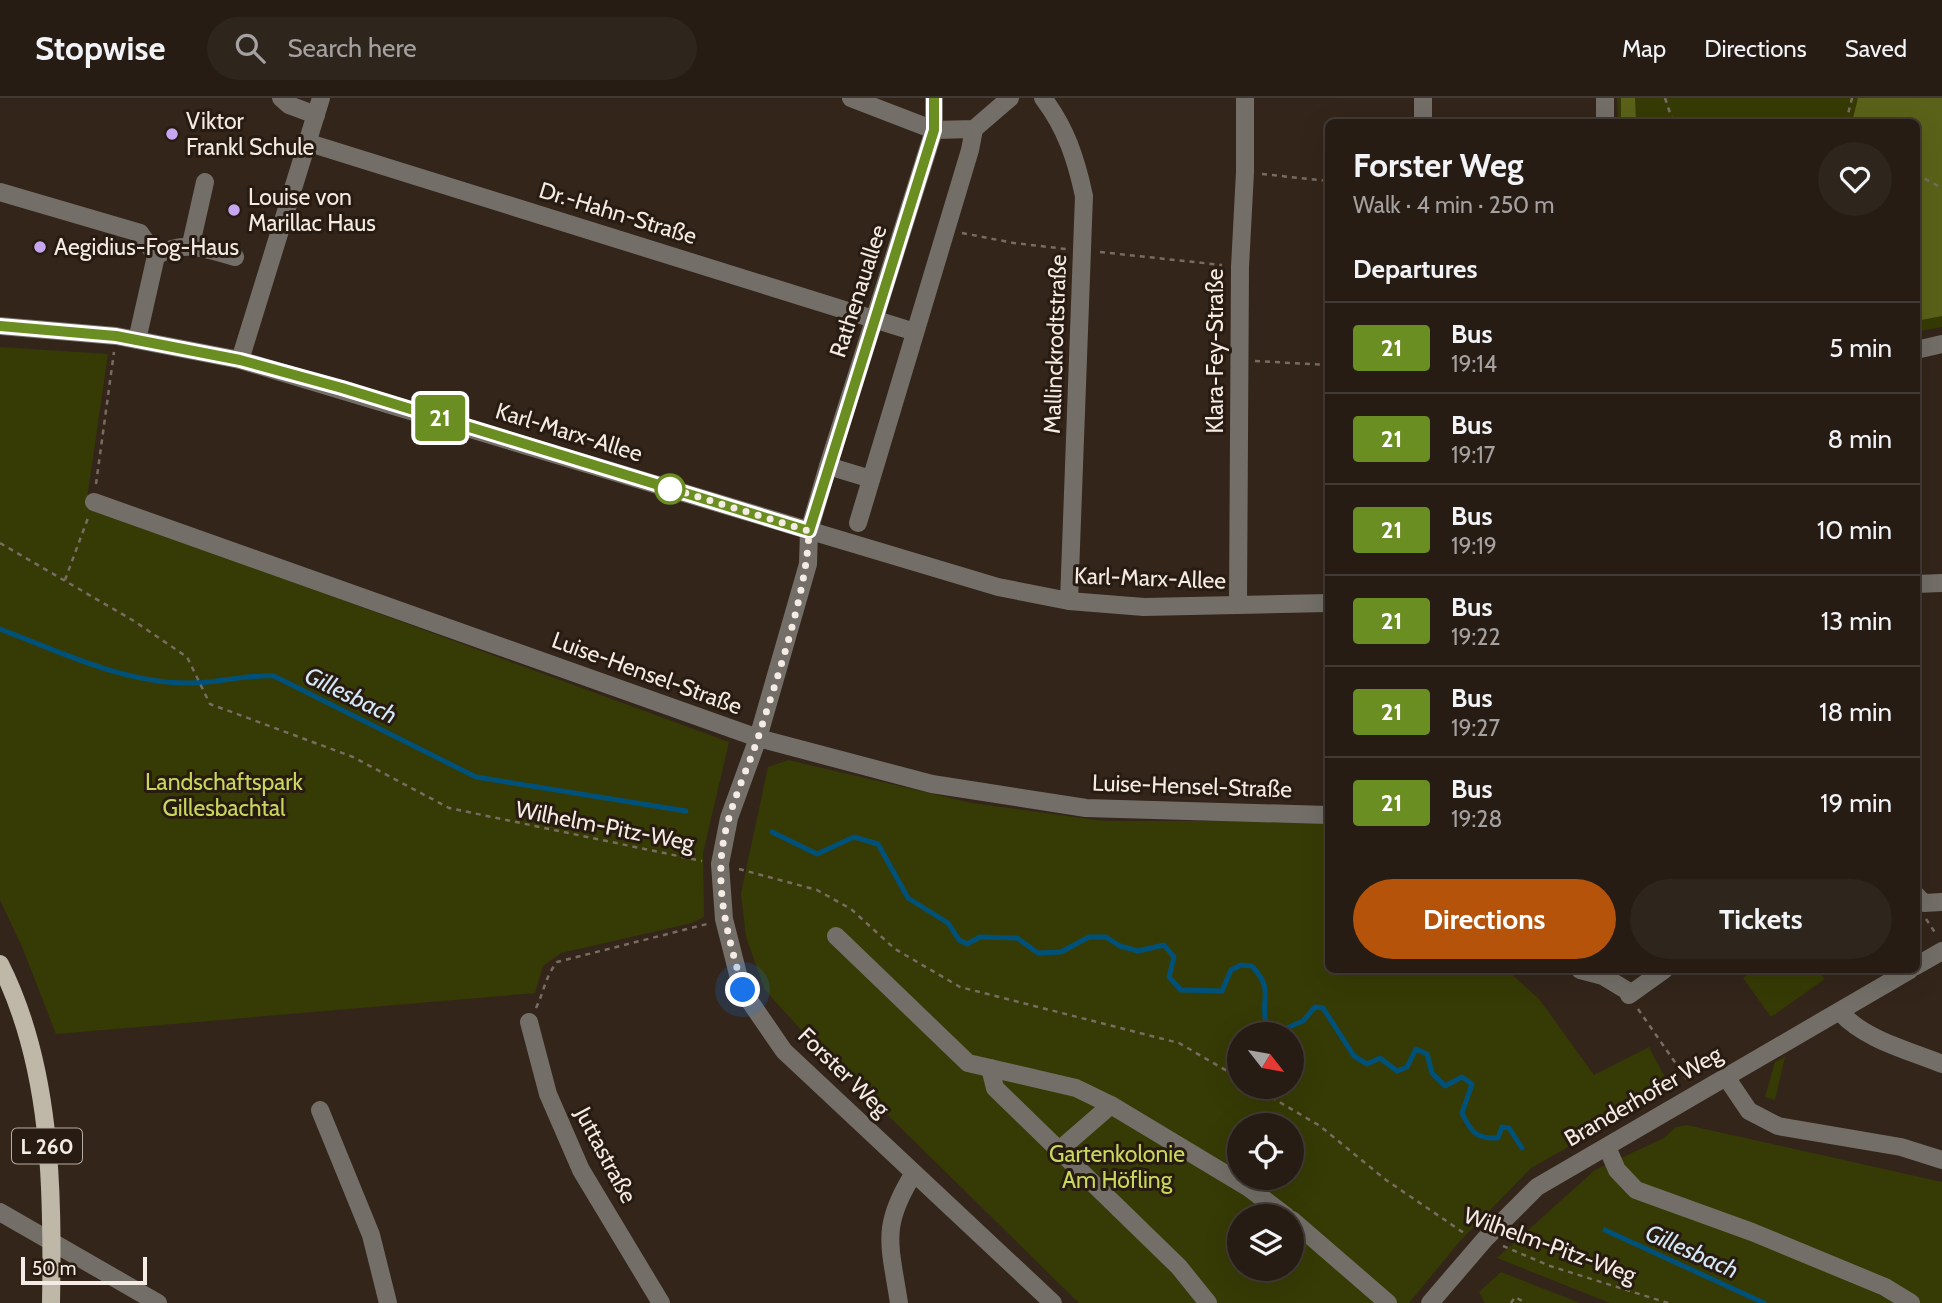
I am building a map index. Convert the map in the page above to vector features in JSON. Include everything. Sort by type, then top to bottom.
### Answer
[{"type":"main road","name":"L 260","points":[[0,964],[30,1050],[44,1117],[52,1243],[51,1303]]},
{"type":"street","points":[[240,360],[318,106],[289,105],[281,98]]},
{"type":"street","points":[[851,98],[934,130],[974,129],[1010,98]]},
{"type":"street","name":"Rathenauallee","points":[[809,531],[934,130],[934,98]]},
{"type":"street","name":"Mallinckrodtstraße","points":[[1043,98],[1058,117],[1074,153],[1084,196],[1069,601]]},
{"type":"street","name":"Klara-Fey-Straße","points":[[1238,605],[1240,267],[1245,172],[1245,98]]},
{"type":"street","points":[[1423,98],[1423,119]]},
{"type":"street","points":[[1605,98],[1605,119]]},
{"type":"street","points":[[858,523],[971,150],[974,129]]},
{"type":"street","name":"Dr.-Hahn-Straße","points":[[306,142],[915,332]]},
{"type":"street","points":[[191,244],[205,182]]},
{"type":"street","points":[[0,192],[140,233],[156,256]]},
{"type":"street","points":[[137,340],[156,256],[167,249],[191,244],[235,257]]},
{"type":"street","name":"Karl-Marx-Allee","points":[[0,326],[116,336],[240,360],[342,388],[998,587],[1069,601],[1144,607],[1325,603]]},
{"type":"street","points":[[1920,349],[1942,344]]},
{"type":"street","points":[[828,466],[871,479]]},
{"type":"street","name":"Luise-Hensel-Straße","points":[[94,502],[758,738],[932,784],[1086,808],[1325,816]]},
{"type":"street","name":"Forster Weg","points":[[809,531],[808,564],[758,738],[729,818],[720,864],[724,919],[743,990],[784,1051],[1053,1303]]},
{"type":"street","points":[[1920,584],[1942,583]]},
{"type":"street","points":[[836,936],[968,1063],[1076,1088],[1111,1105],[1250,1188],[1271,1204]]},
{"type":"street","points":[[1920,964],[1942,950]]},
{"type":"street","points":[[1592,973],[1603,976],[1630,994],[1660,973]]},
{"type":"street","name":"Branderhofer Weg","points":[[1430,1303],[1485,1239],[1537,1187],[1905,973]]},
{"type":"street","points":[[1840,1012],[1852,1025],[1867,1033],[1942,1063]]},
{"type":"street","name":"Juttastraße","points":[[528,1022],[548,1094],[581,1170],[661,1303]]},
{"type":"street","points":[[990,1068],[995,1088],[1179,1267],[1208,1303]]},
{"type":"street","points":[[1726,1077],[1749,1111],[1778,1126],[1901,1147],[1942,1160]]},
{"type":"street","points":[[1058,1151],[1111,1105]]},
{"type":"street","points":[[320,1110],[370,1235],[388,1303]]},
{"type":"street","points":[[1607,1147],[1618,1170],[1636,1190],[1752,1232],[1885,1287],[1912,1303]]},
{"type":"street","points":[[899,1303],[888,1237],[896,1202],[914,1173]]},
{"type":"street","points":[[0,1212],[158,1303]]},
{"type":"street","points":[[1304,1230],[1388,1303]]},
{"type":"path","points":[[1665,98],[1672,119]]},
{"type":"path","points":[[1847,119],[1852,98]]},
{"type":"path","points":[[1245,172],[1325,181]]},
{"type":"path","points":[[1920,176],[1942,188]]},
{"type":"path","points":[[946,229],[1014,243],[1240,267]]},
{"type":"path","points":[[65,580],[94,502],[116,336]]},
{"type":"path","points":[[1239,360],[1325,365]]},
{"type":"path","name":"Wilhelm-Pitz-Weg","points":[[0,543],[134,621],[187,657],[210,704],[353,757],[449,808],[720,864],[817,890],[851,909],[895,949],[960,987],[1179,1043],[1227,1071]]},
{"type":"path","points":[[1927,900],[1923,915],[1942,943]]},
{"type":"path","points":[[528,1022],[542,996],[546,975],[557,962],[724,919]]},
{"type":"path","points":[[1630,994],[1696,1094]]},
{"type":"path","name":"Wilhelm-Pitz-Weg","points":[[1274,1099],[1320,1126],[1452,1227],[1539,1262],[1668,1303]]},
{"type":"path","points":[[1511,1303],[1515,1297],[1527,1303]]},
{"type":"green space","points":[[1617,98],[1942,98],[1942,327],[1920,331],[1920,119],[1618,119]]},
{"type":"green space","points":[[1621,98],[1635,98],[1636,119],[1621,119]]},
{"type":"green space","points":[[1858,98],[1942,98],[1942,316],[1920,320],[1920,119],[1853,119]]},
{"type":"green space","name":"Landschaftspark Gillesbachtal","points":[[0,347],[108,354],[86,506],[729,742],[703,853],[704,917],[692,923],[561,953],[543,966],[535,993],[56,1034],[23,949],[0,900]]},
{"type":"green space","name":"Gartenkolonie Am Höfling","points":[[788,760],[972,803],[1104,821],[1325,821],[1325,973],[1510,973],[1539,999],[1594,1075],[1649,1047],[1671,1089],[1531,1168],[1460,1241],[1409,1303],[1079,1303],[802,1031],[765,990],[746,937],[741,893],[768,767]]},
{"type":"green space","points":[[1750,973],[1820,973],[1825,979],[1771,1017],[1743,978]]},
{"type":"green space","points":[[1785,1057],[1775,1100],[1765,1097],[1775,1062]]},
{"type":"green space","points":[[1687,1125],[1942,1182],[1942,1303],[1610,1303],[1497,1258],[1595,1170],[1664,1138],[1676,1127]]},
{"type":"green space","points":[[1501,1272],[1580,1303],[1485,1303],[1479,1292]]},
{"type":"waterway","name":"Gillesbach","points":[[0,629],[91,664],[139,678],[198,683],[274,676],[476,777],[686,811]]},
{"type":"waterway","name":"Gillesbach","points":[[772,832],[817,854],[854,837],[878,844],[908,898],[948,923],[959,940],[967,944],[980,937],[1017,938],[1038,953],[1061,952],[1089,937],[1106,937],[1120,946],[1138,951],[1164,945],[1174,957],[1169,977],[1181,990],[1222,991],[1231,970],[1241,965],[1252,966],[1265,988],[1266,1023],[1282,1030],[1303,1021],[1315,1007],[1323,1008],[1354,1056],[1367,1064],[1380,1058],[1397,1071],[1407,1067],[1416,1049],[1427,1054],[1432,1073],[1445,1086],[1462,1077],[1472,1084],[1462,1113],[1475,1133],[1498,1138],[1502,1127],[1509,1128],[1522,1148]]},
{"type":"waterway","name":"Gillesbach","points":[[1605,1230],[1764,1303]]},
{"type":"bus line","name":"21","points":[[0,326],[116,336],[240,360],[342,388],[809,531],[934,130],[934,98]]},
{"type":"place","name":"Viktor Frankl Schule","points":[[172,134]]},
{"type":"place","name":"Louise von Marillac Haus","points":[[234,210]]},
{"type":"place","name":"Aegidius-Fog-Haus","points":[[40,247]]},
{"type":"route","points":[[670,489],[666,487],[809,531],[808,564],[758,738],[729,818],[720,864],[724,919],[743,990]]}]
